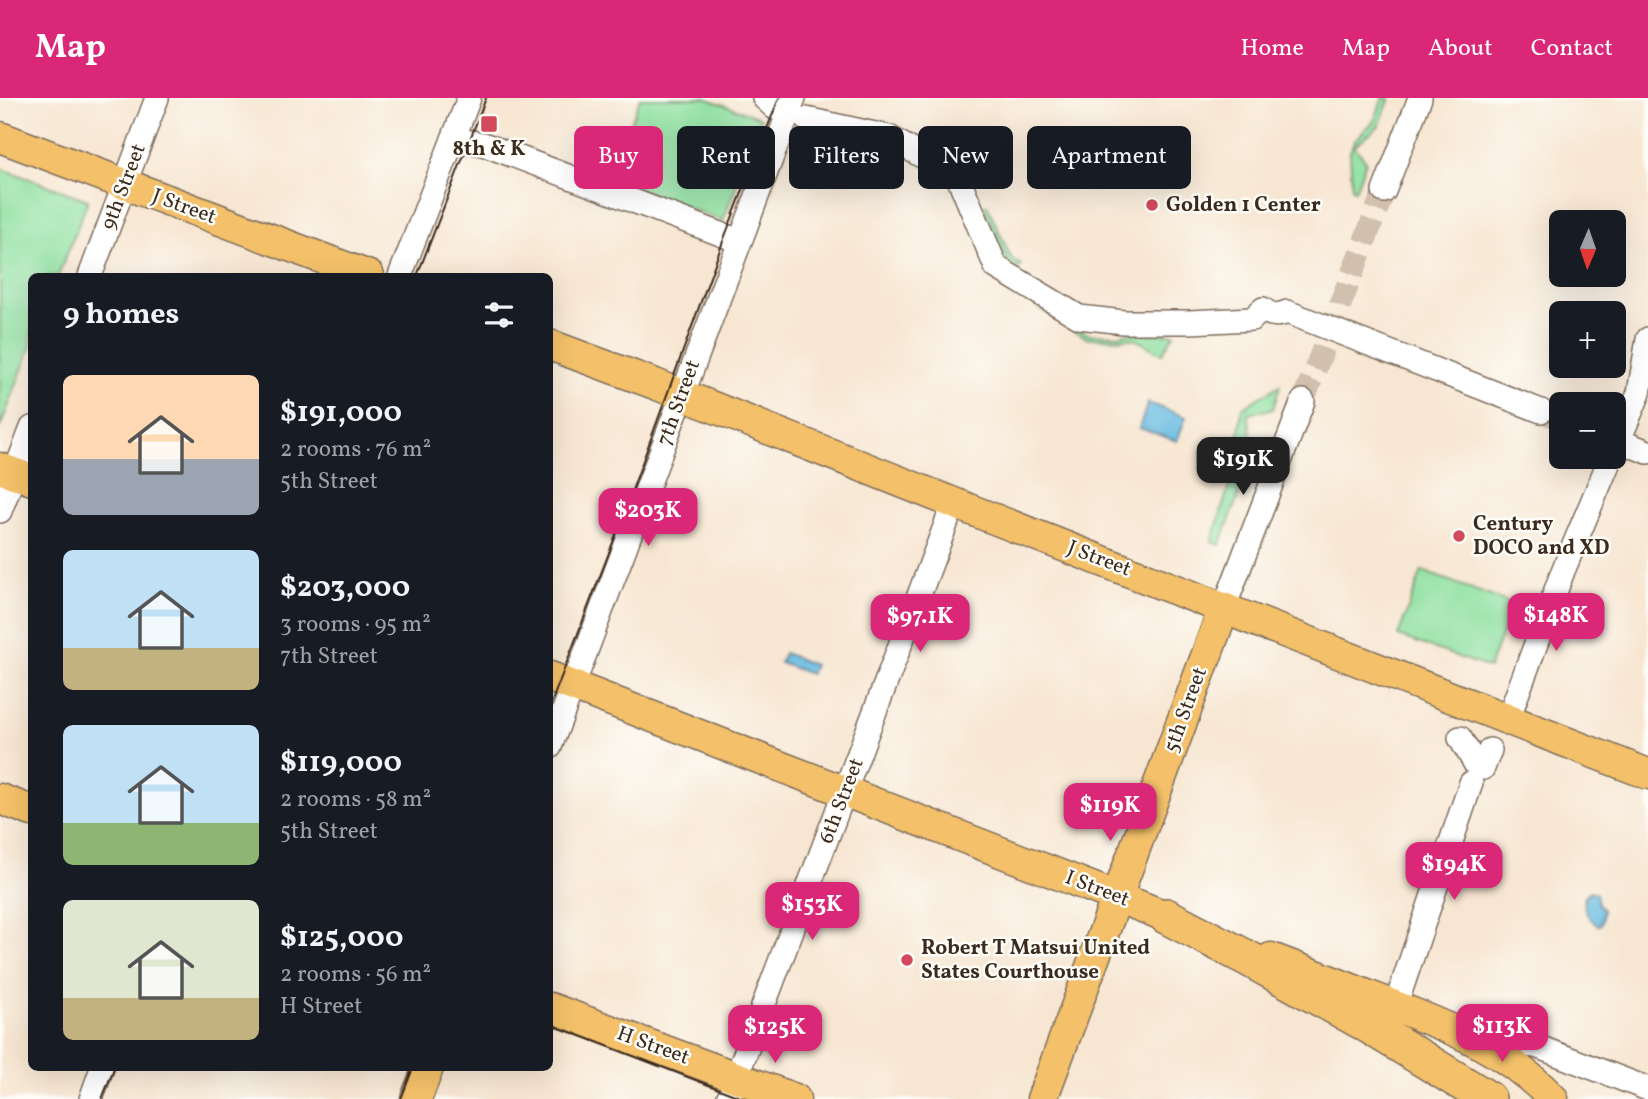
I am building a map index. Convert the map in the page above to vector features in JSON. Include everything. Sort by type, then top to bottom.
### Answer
[{"type":"highway","points":[[1166,916],[1396,1042],[1484,1097]]},
{"type":"main road","name":"J Street","points":[[0,137],[361,273]]},
{"type":"main road","name":"J Street","points":[[553,346],[1648,774]]},
{"type":"main road","name":"5th Street","points":[[1042,1099],[1224,608]]},
{"type":"main road","name":"I Street","points":[[561,682],[1474,1038]]},
{"type":"main road","points":[[0,799],[28,810]]},
{"type":"main road","name":"H Street","points":[[553,1009],[733,1088],[795,1099]]},
{"type":"main road","points":[[1474,1038],[1503,1056],[1553,1099]]},
{"type":"main road","points":[[416,1099],[427,1071]]},
{"type":"street","name":"9th Street","points":[[91,273],[157,98]]},
{"type":"street","points":[[401,273],[468,98]]},
{"type":"street","points":[[1384,191],[1420,98]]},
{"type":"street","name":"7th Street","points":[[553,729],[561,682],[682,395],[739,241],[778,101]]},
{"type":"street","points":[[806,119],[889,137],[958,177],[996,267],[1079,317],[1124,322],[1189,323],[1287,312],[1541,411]]},
{"type":"street","points":[[453,139],[483,145],[739,241]]},
{"type":"street","points":[[1626,421],[1639,393],[1648,339]]},
{"type":"street","name":"5th Street","points":[[1224,608],[1303,401]]},
{"type":"street","points":[[0,511],[28,439]]},
{"type":"street","points":[[1626,449],[1648,452]]},
{"type":"street","points":[[1508,719],[1605,469]]},
{"type":"street","name":"6th Street","points":[[733,1088],[954,503]]},
{"type":"street","points":[[1460,738],[1476,765],[1483,768],[1490,750]]},
{"type":"street","points":[[1396,1042],[1390,1026],[1391,1017],[1471,783]]},
{"type":"street","name":"I Street","points":[[1474,1038],[1536,1046],[1648,1089]]},
{"type":"street","points":[[91,1099],[101,1071]]},
{"type":"green space","points":[[640,98],[705,98],[761,118],[758,126],[677,126],[677,189],[735,189],[723,221],[639,189],[663,189],[663,126],[630,126]]},
{"type":"green space","points":[[1383,98],[1390,98],[1379,126],[1354,146],[1366,161],[1355,190],[1352,188],[1350,152],[1354,141],[1374,121]]},
{"type":"green space","points":[[0,168],[88,200],[59,273],[28,273],[28,354],[0,428]]},
{"type":"green space","points":[[987,205],[1011,258],[1021,265],[1019,269],[1008,263],[983,207]]},
{"type":"green space","points":[[1041,306],[1088,334],[1174,334],[1162,354],[1135,339],[1087,338],[1039,308]]},
{"type":"green space","points":[[1280,385],[1273,409],[1248,413],[1254,454],[1220,545],[1212,542],[1235,466],[1242,408]]},
{"type":"green space","points":[[1422,571],[1513,604],[1489,668],[1398,636]]},
{"type":"water","points":[[1148,403],[1186,417],[1177,441],[1139,428]]},
{"type":"water","points":[[784,653],[814,665],[810,674],[780,663]]},
{"type":"water","points":[[1591,891],[1596,894],[1603,910],[1601,924],[1598,926],[1587,914],[1584,903]]},
{"type":"tunnel","points":[[1303,401],[1384,191]]},
{"type":"tunnel","points":[[1541,411],[1549,414]]},
{"type":"tram line","points":[[418,273],[486,98]]},
{"type":"tram line","points":[[553,698],[779,98]]},
{"type":"tram line","points":[[553,1025],[745,1099]]},
{"type":"tram line","points":[[102,1099],[113,1071]]},
{"type":"tram line","points":[[401,1099],[412,1071]]},
{"type":"place","name":"8th & K","points":[[489,124]]},
{"type":"place","name":"Golden 1 Center","points":[[1152,205]]},
{"type":"place","name":"Century DOCO and XD","points":[[1459,536]]},
{"type":"place","name":"Robert T Matsui United States Courthouse","points":[[907,960]]}]
